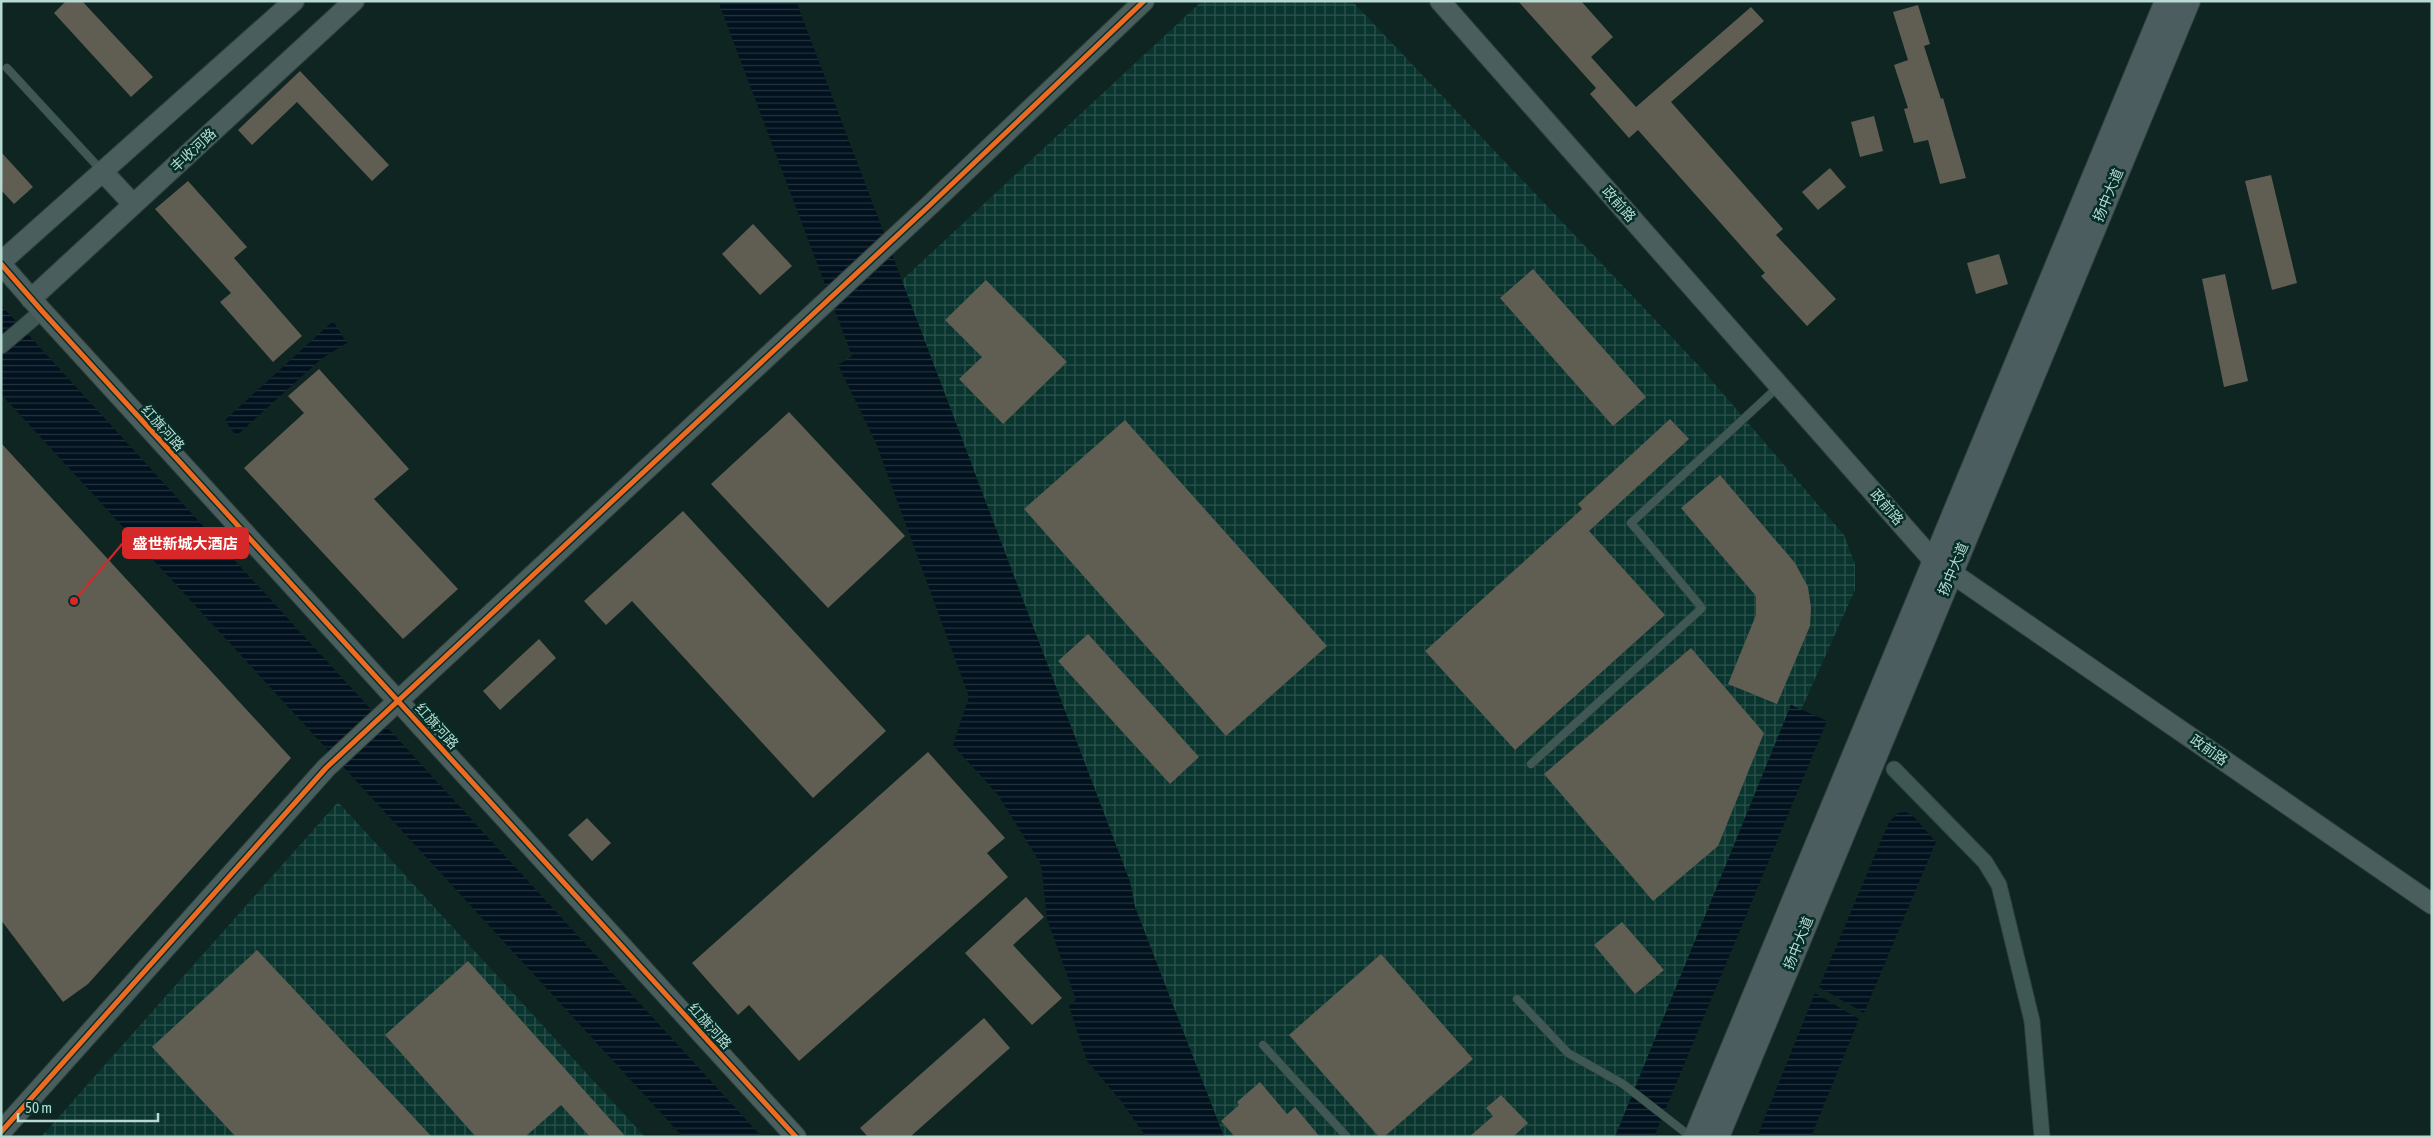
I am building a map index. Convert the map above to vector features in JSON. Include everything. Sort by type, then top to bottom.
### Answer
[{"type":"main road","name":"扬中大道","points":[[1718,1137],[2166,1]]},
{"type":"main road","name":"扬中大道","points":[[1693,1137],[2189,1]]},
{"type":"street","name":"丰收河路","points":[[35,310],[133,204],[354,1]]},
{"type":"street","points":[[1,1132],[326,768],[930,205],[1144,1]]},
{"type":"street","name":"政前路","points":[[1440,1],[1942,566],[2432,904]]},
{"type":"street","points":[[1,263],[104,173],[285,4]]},
{"type":"street","points":[[104,173],[133,204]]},
{"type":"street","name":"红旗河路","points":[[1,263],[35,310],[394,705],[796,1137]]},
{"type":"street","points":[[1,346],[35,310]]},
{"type":"street","points":[[1894,769],[1984,862],[1999,885],[2032,1021],[2042,1137]]},
{"type":"lane","points":[[7,68],[104,173]]},
{"type":"lane","points":[[1531,764],[1702,608],[1631,523],[1780,385]]},
{"type":"lane","points":[[1517,999],[1568,1053],[1622,1084],[1693,1137]]},
{"type":"lane","points":[[1262,1045],[1347,1137]]},
{"type":"shaded area","points":[[1202,1],[1352,1],[1701,368],[1844,535],[1855,564],[1855,590],[1801,710],[1791,705],[1615,1137],[1224,1137],[1135,907],[1130,882],[901,281]]},
{"type":"shaded area","points":[[338,802],[645,1137],[41,1137]]},
{"type":"water","points":[[718,1],[796,1],[1130,882],[1135,907],[1224,1137],[1146,1137],[1121,1101],[1087,1061],[1069,1006],[1076,1000],[1047,919],[1041,864],[998,795],[953,745],[969,697],[876,443],[838,365],[852,356]]},
{"type":"water","points":[[1,305],[762,1137],[683,1137],[1,394]]},
{"type":"water","points":[[333,321],[347,343],[321,359],[236,436],[225,420]]},
{"type":"water","points":[[1791,705],[1827,721],[1654,1137],[1615,1137]]},
{"type":"water","points":[[1906,812],[1913,816],[1936,842],[1864,1013],[1819,987],[1889,822],[1898,813]]},
{"type":"water","points":[[1815,993],[1859,1019],[1811,1137],[1757,1137]]},
{"type":"building","points":[[66,1],[82,1],[153,77],[131,97],[54,13]]},
{"type":"building","points":[[1518,1],[1581,1],[1613,37],[1591,57],[1636,107],[1751,7],[1764,21],[1671,102],[1783,229],[1776,235],[1836,299],[1807,326],[1761,276],[1765,273],[1638,130],[1629,138],[1590,94],[1596,88]]},
{"type":"building","points":[[1918,5],[1930,44],[1924,46],[1941,99],[1943,98],[1966,178],[1940,184],[1928,140],[1914,143],[1904,109],[1908,108],[1894,65],[1908,60],[1893,12]]},
{"type":"building","points":[[300,71],[389,165],[372,181],[297,102],[252,145],[238,130]]},
{"type":"building","points":[[1874,116],[1883,151],[1860,157],[1851,122]]},
{"type":"building","points":[[1,152],[33,187],[14,204],[1,190]]},
{"type":"building","points":[[1830,168],[1846,187],[1818,210],[1802,192]]},
{"type":"building","points":[[2271,175],[2297,283],[2272,290],[2245,181]]},
{"type":"building","points":[[188,181],[247,247],[234,258],[302,336],[273,362],[220,302],[231,293],[155,209]]},
{"type":"building","points":[[753,224],[792,266],[760,295],[722,254]]},
{"type":"building","points":[[1999,254],[2008,284],[1976,294],[1967,263]]},
{"type":"building","points":[[1533,269],[1646,397],[1613,426],[1500,298]]},
{"type":"building","points":[[2225,274],[2248,381],[2224,387],[2202,279]]},
{"type":"building","points":[[986,280],[1067,362],[1003,424],[959,379],[982,357],[945,320]]},
{"type":"building","points":[[319,369],[409,469],[374,499],[458,589],[403,639],[244,468],[304,413],[288,396]]},
{"type":"building","points":[[789,412],[905,536],[828,608],[711,484]]},
{"type":"building","points":[[1670,419],[1689,439],[1589,531],[1665,615],[1515,750],[1425,651],[1582,509],[1578,504]]},
{"type":"building","points":[[1125,420],[1327,646],[1226,736],[1024,509]]},
{"type":"building","points":[[1,443],[291,758],[88,984],[63,1002],[1,920]]},
{"type":"building","points":[[1720,475],[1795,563],[1808,587],[1811,608],[1810,626],[1777,704],[1728,684],[1756,615],[1756,596],[1681,508]]},
{"type":"building","points":[[683,511],[886,731],[813,798],[632,601],[606,625],[584,601]]},
{"type":"building","points":[[1088,634],[1199,757],[1170,784],[1058,661]]},
{"type":"building","points":[[539,639],[556,658],[500,710],[483,691]]},
{"type":"building","points":[[1691,648],[1764,733],[1718,846],[1653,901],[1544,774]]},
{"type":"building","points":[[928,752],[1005,838],[987,853],[1008,877],[799,1061],[749,1005],[738,1015],[692,963]]},
{"type":"building","points":[[587,818],[611,843],[592,861],[568,835]]},
{"type":"building","points":[[1026,897],[1044,917],[1013,945],[1062,998],[1032,1025],[965,953]]},
{"type":"building","points":[[1622,922],[1664,970],[1635,994],[1594,945]]},
{"type":"building","points":[[257,950],[432,1137],[236,1137],[152,1047]]},
{"type":"building","points":[[1381,954],[1473,1059],[1384,1137],[1379,1137],[1289,1035]]},
{"type":"building","points":[[468,961],[626,1137],[590,1137],[561,1105],[525,1137],[476,1137],[385,1035]]},
{"type":"building","points":[[984,1018],[1010,1048],[910,1137],[868,1137],[860,1128]]},
{"type":"building","points":[[1260,1082],[1287,1114],[1295,1107],[1320,1137],[1235,1137],[1221,1121],[1239,1105],[1237,1102]]},
{"type":"building","points":[[1501,1095],[1528,1123],[1513,1137],[1469,1137],[1493,1116],[1486,1108]]},
{"type":"cycle path","points":[[1,1132],[326,768],[930,205],[1144,1]]},
{"type":"cycle path","points":[[1,264],[796,1137]]},
{"type":"place","name":"盛世新城大酒店","points":[[74,601]]}]
